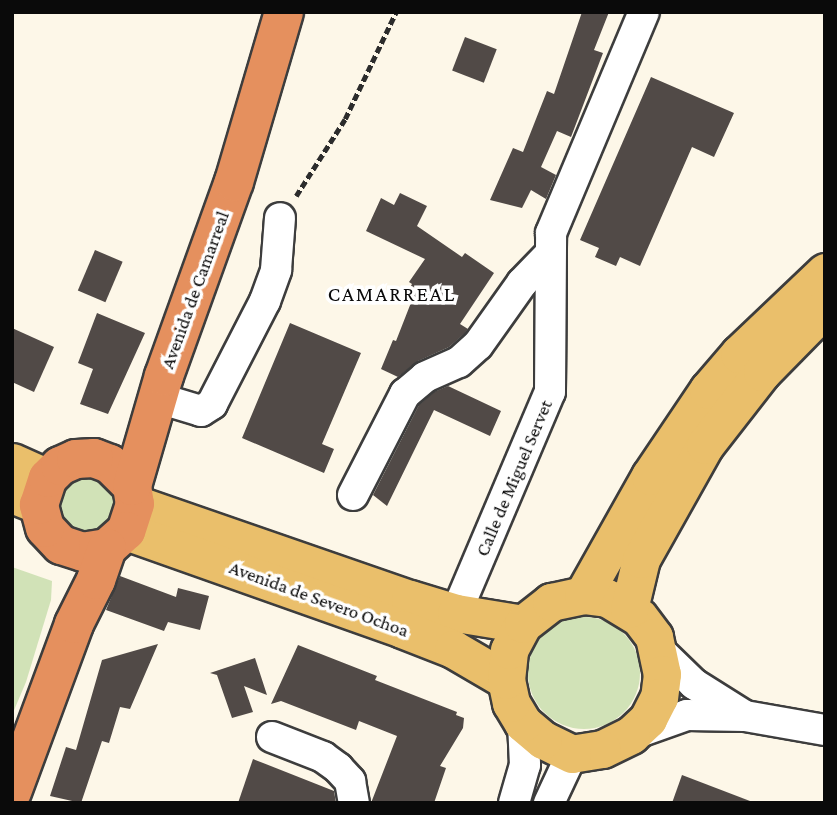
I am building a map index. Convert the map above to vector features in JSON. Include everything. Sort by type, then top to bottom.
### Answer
[{"type":"highway","points":[[234,182],[284,12]]},
{"type":"highway","points":[[234,182],[281,83],[309,12]]},
{"type":"highway","name":"Avenida de Camarreal","points":[[12,792],[74,624],[125,517],[158,398],[234,182]]},
{"type":"highway","name":"Avenida de Camarreal","points":[[94,458],[158,398]]},
{"type":"highway","points":[[94,458],[110,464],[125,517],[83,552],[61,545],[45,528],[33,493],[60,466],[76,459],[94,458]]},
{"type":"highway","points":[[61,545],[74,624]]},
{"type":"main road","points":[[583,595],[650,476],[708,390],[739,354],[825,272]]},
{"type":"main road","points":[[629,608],[641,559],[705,445],[762,372],[825,308]]},
{"type":"main road","points":[[12,462],[33,493]]},
{"type":"main road","name":"Avenida de Severo Ochoa","points":[[125,517],[456,613],[523,624]]},
{"type":"main road","name":"Avenida de Severo Ochoa","points":[[125,517],[453,649],[506,680]]},
{"type":"main road","points":[[583,595],[607,598],[629,608],[647,626],[660,651],[662,674],[659,697],[648,719],[631,736],[601,750],[572,754],[544,740],[523,723],[511,703],[506,680],[509,650],[523,624],[551,602],[583,595]]},
{"type":"street","name":"Calle de Miguel Servet","points":[[456,613],[550,392],[551,233],[644,12]]},
{"type":"street","points":[[158,398],[201,411],[212,404],[269,290],[276,270],[280,218]]},
{"type":"street","points":[[353,495],[405,394],[425,377],[458,362],[478,345],[522,283],[549,254]]},
{"type":"street","points":[[660,651],[694,684],[746,716]]},
{"type":"street","points":[[631,736],[687,715],[746,716],[825,730]]},
{"type":"street","points":[[514,803],[525,765],[523,723]]},
{"type":"street","points":[[272,737],[323,757],[338,768],[351,781],[354,803]]},
{"type":"street","points":[[549,803],[572,754]]},
{"type":"path","points":[[280,218],[345,119],[396,12]]},
{"type":"green space","points":[[87,476],[98,478],[111,489],[116,505],[114,516],[103,529],[87,534],[76,532],[63,521],[58,505],[60,494],[71,481]]},
{"type":"green space","points":[[12,567],[52,581],[51,600],[26,682],[12,715]]},
{"type":"green space","points":[[584,617],[605,622],[623,634],[635,652],[640,673],[635,694],[623,712],[605,724],[584,729],[563,724],[545,712],[533,694],[528,673],[533,652],[545,634],[563,622]]},
{"type":"building","points":[[582,12],[609,12],[594,50],[603,53],[571,137],[557,131],[541,167],[556,175],[546,199],[531,190],[522,208],[490,200],[513,148],[523,152],[547,91],[554,94]]},
{"type":"building","points":[[465,37],[497,49],[484,83],[452,71]]},
{"type":"building","points":[[651,77],[734,113],[714,157],[692,147],[640,266],[620,257],[616,266],[595,257],[599,248],[580,240]]},
{"type":"building","points":[[400,193],[427,206],[417,226],[462,257],[465,253],[494,273],[460,324],[468,329],[465,333],[449,347],[418,361],[398,377],[381,369],[393,340],[396,341],[414,295],[408,291],[412,284],[409,282],[425,259],[366,231],[381,198],[394,205]]},
{"type":"building","points":[[95,250],[123,262],[105,302],[78,291]]},
{"type":"building","points":[[97,313],[145,333],[108,414],[80,404],[93,369],[78,363]]},
{"type":"building","points":[[290,323],[361,353],[322,444],[334,449],[324,473],[242,438]]},
{"type":"building","points":[[12,328],[54,347],[34,392],[12,382]]},
{"type":"building","points":[[448,386],[501,411],[490,436],[434,410],[387,506],[373,495],[419,405],[434,392]]},
{"type":"building","points":[[120,576],[176,597],[178,588],[209,596],[200,630],[168,622],[164,631],[106,610]]},
{"type":"building","points":[[158,644],[130,709],[120,707],[109,743],[102,741],[81,803],[50,796],[66,747],[76,750],[102,660]]},
{"type":"building","points":[[298,645],[377,676],[375,680],[457,712],[456,715],[464,718],[463,728],[440,766],[446,768],[434,803],[371,803],[397,736],[359,721],[356,730],[281,701],[271,704]]},
{"type":"building","points":[[255,658],[267,695],[244,686],[253,712],[232,718],[217,675],[210,673]]},
{"type":"building","points":[[253,759],[334,791],[336,803],[238,803]]},
{"type":"building","points":[[682,775],[750,801],[672,803]]},
{"type":"district","name":"CAMARREAL","points":[[392,294]]}]
